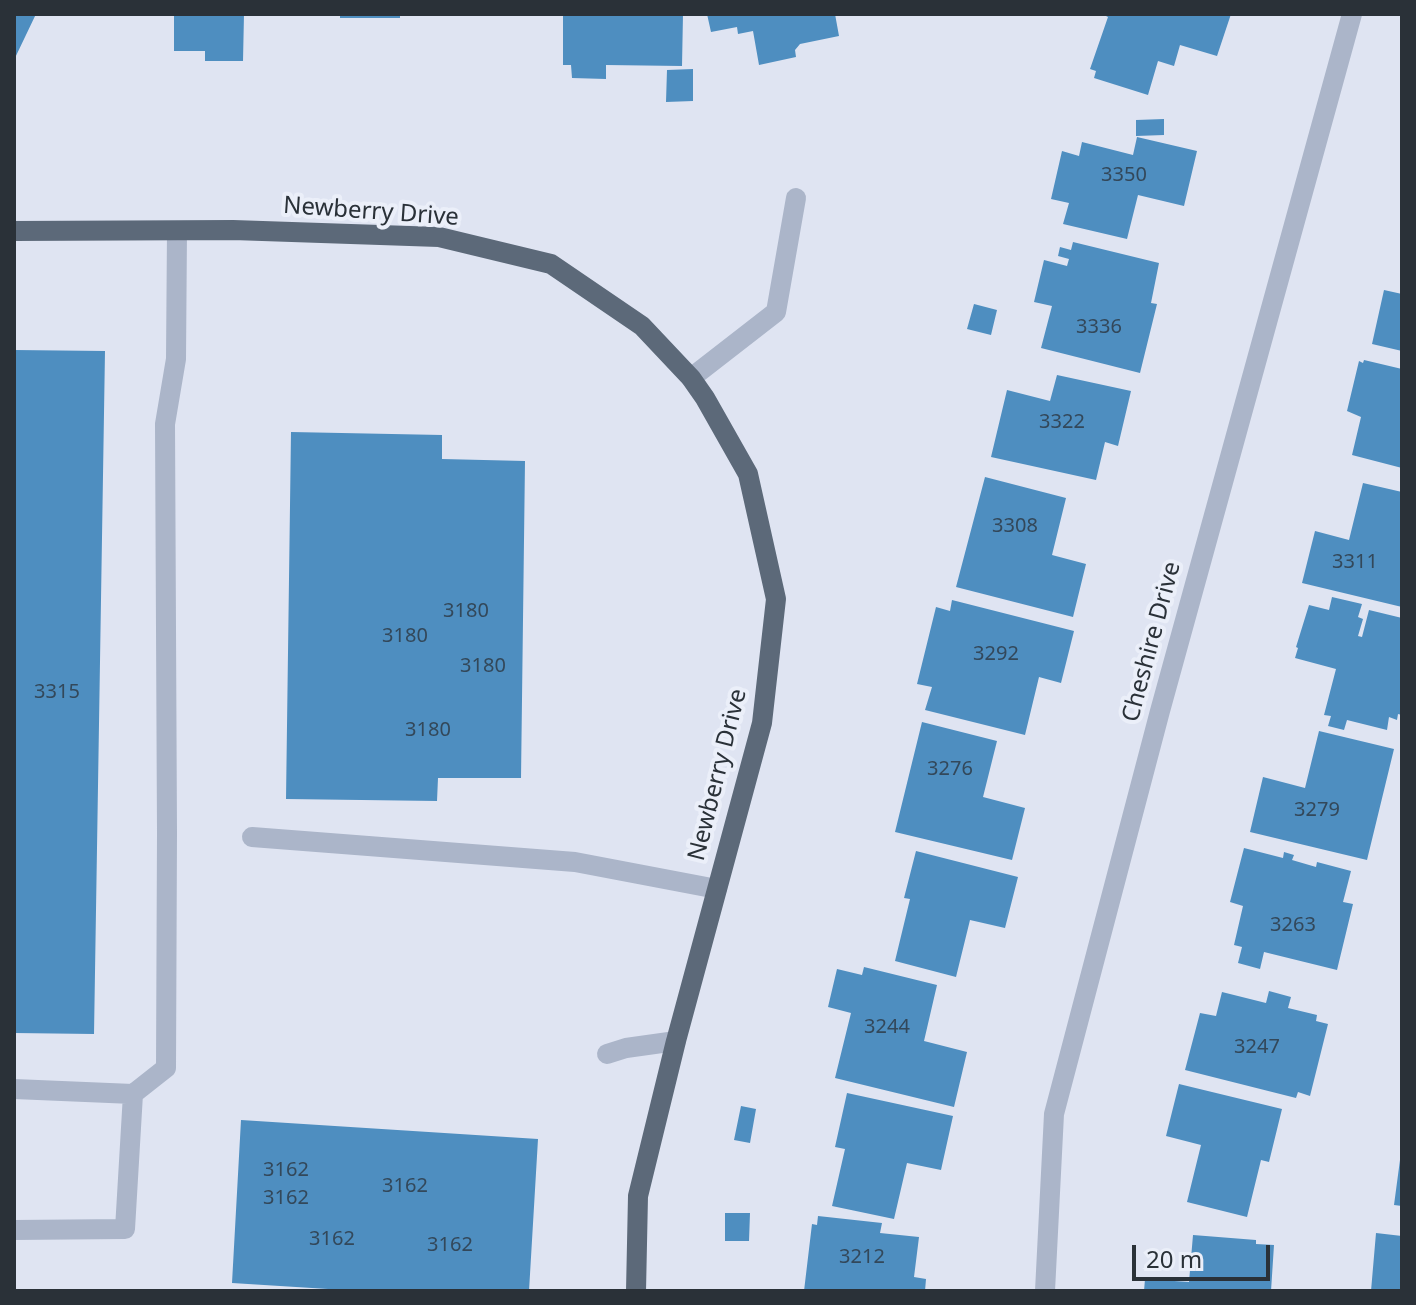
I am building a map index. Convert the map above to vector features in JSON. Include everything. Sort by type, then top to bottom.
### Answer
[{"type":"main road","name":"Newberry Drive","points":[[14,231],[439,237],[551,264],[642,326],[691,378],[748,474],[776,599],[762,723],[676,1041],[638,1196],[636,1291]]},
{"type":"street","name":"Cheshire Drive","points":[[1045,1291],[1054,1114],[1160,711],[1352,14]]},
{"type":"street","points":[[691,378],[776,312],[796,198]]},
{"type":"street","points":[[14,1089],[133,1094],[166,1068],[165,424],[176,359],[177,231]]},
{"type":"street","points":[[252,837],[575,862],[717,889]]},
{"type":"street","points":[[607,1054],[676,1041]]},
{"type":"street","points":[[14,1230],[125,1229],[133,1094]]},
{"type":"building","points":[[14,14],[36,14],[14,60]]},
{"type":"building","points":[[174,14],[244,14],[243,61],[205,61],[205,51],[174,51]]},
{"type":"building","points":[[340,14],[400,14],[400,18],[340,18]]},
{"type":"building","points":[[563,14],[683,14],[682,66],[606,65],[606,79],[572,78],[571,65],[563,65]]},
{"type":"building","points":[[707,14],[835,14],[839,36],[800,44],[795,50],[796,57],[759,65],[753,31],[738,34],[737,27],[711,32]]},
{"type":"building","points":[[1102,14],[1231,14],[1217,56],[1180,45],[1174,66],[1158,61],[1148,95],[1094,78],[1096,71],[1090,69],[1108,17]]},
{"type":"building","points":[[693,69],[693,101],[666,102],[667,70]]},
{"type":"building","points":[[1164,119],[1164,135],[1136,136],[1136,120]]},
{"type":"building","points":[[1137,137],[1197,151],[1184,206],[1138,195],[1127,239],[1063,224],[1069,203],[1051,199],[1062,151],[1079,156],[1082,142],[1133,155]]},
{"type":"building","points":[[1073,242],[1159,263],[1151,303],[1157,304],[1140,373],[1041,348],[1052,306],[1034,302],[1044,260],[1067,266],[1069,259],[1058,256],[1060,247],[1071,250]]},
{"type":"building","points":[[1384,290],[1402,294],[1402,351],[1372,344]]},
{"type":"building","points":[[974,304],[997,310],[991,335],[967,329]]},
{"type":"building","points":[[14,350],[105,351],[94,1034],[14,1033]]},
{"type":"building","points":[[1364,360],[1402,369],[1402,468],[1352,455],[1361,417],[1347,411],[1359,361],[1363,363]]},
{"type":"building","points":[[1057,375],[1131,391],[1118,446],[1105,442],[1096,480],[991,457],[1007,390],[1050,401]]},
{"type":"building","points":[[291,432],[442,435],[442,459],[525,461],[521,778],[438,778],[437,801],[286,799]]},
{"type":"building","points":[[985,477],[1066,498],[1052,555],[1086,564],[1073,617],[956,587]]},
{"type":"building","points":[[1363,483],[1402,492],[1402,607],[1302,583],[1315,531],[1349,540]]},
{"type":"building","points":[[1332,597],[1362,604],[1358,617],[1363,619],[1358,636],[1362,637],[1369,610],[1402,618],[1402,715],[1398,714],[1397,720],[1389,717],[1387,730],[1347,720],[1344,730],[1328,726],[1331,716],[1324,715],[1336,669],[1295,658],[1309,605],[1329,610]]},
{"type":"building","points":[[952,600],[1074,631],[1061,683],[1039,677],[1025,735],[925,710],[932,687],[917,684],[936,607],[950,611]]},
{"type":"building","points":[[922,722],[997,741],[983,797],[1025,808],[1012,860],[895,832]]},
{"type":"building","points":[[1319,731],[1394,749],[1367,860],[1250,832],[1263,777],[1305,788]]},
{"type":"building","points":[[1244,848],[1283,858],[1284,852],[1294,855],[1292,860],[1316,867],[1317,862],[1351,871],[1343,902],[1353,904],[1337,970],[1264,952],[1260,969],[1238,963],[1242,947],[1234,945],[1243,906],[1230,902]]},
{"type":"building","points":[[916,851],[1018,877],[1005,928],[970,920],[956,977],[895,961],[910,899],[904,898]]},
{"type":"building","points":[[864,967],[937,985],[924,1041],[967,1052],[954,1107],[835,1078],[851,1013],[828,1007],[837,969],[862,975]]},
{"type":"building","points":[[1269,991],[1291,997],[1288,1008],[1317,1015],[1316,1021],[1328,1024],[1310,1096],[1298,1092],[1296,1098],[1185,1070],[1200,1013],[1216,1016],[1222,992],[1266,1003]]},
{"type":"building","points":[[1179,1084],[1282,1109],[1269,1162],[1261,1160],[1247,1217],[1187,1202],[1201,1145],[1166,1136]]},
{"type":"building","points":[[847,1093],[953,1116],[941,1170],[907,1163],[894,1219],[832,1206],[845,1149],[835,1147]]},
{"type":"building","points":[[741,1106],[756,1109],[750,1143],[734,1140]]},
{"type":"building","points":[[241,1120],[538,1139],[529,1291],[360,1291],[232,1283]]},
{"type":"building","points":[[1402,1161],[1402,1206],[1394,1205]]},
{"type":"building","points":[[725,1213],[750,1213],[749,1241],[725,1241]]},
{"type":"building","points":[[818,1216],[882,1223],[880,1233],[919,1237],[914,1277],[926,1279],[925,1291],[804,1291],[812,1224],[817,1225]]},
{"type":"building","points":[[1376,1233],[1402,1236],[1402,1291],[1371,1291]]},
{"type":"building","points":[[1193,1235],[1256,1240],[1256,1244],[1274,1245],[1271,1291],[1144,1291],[1145,1279],[1189,1282]]}]
